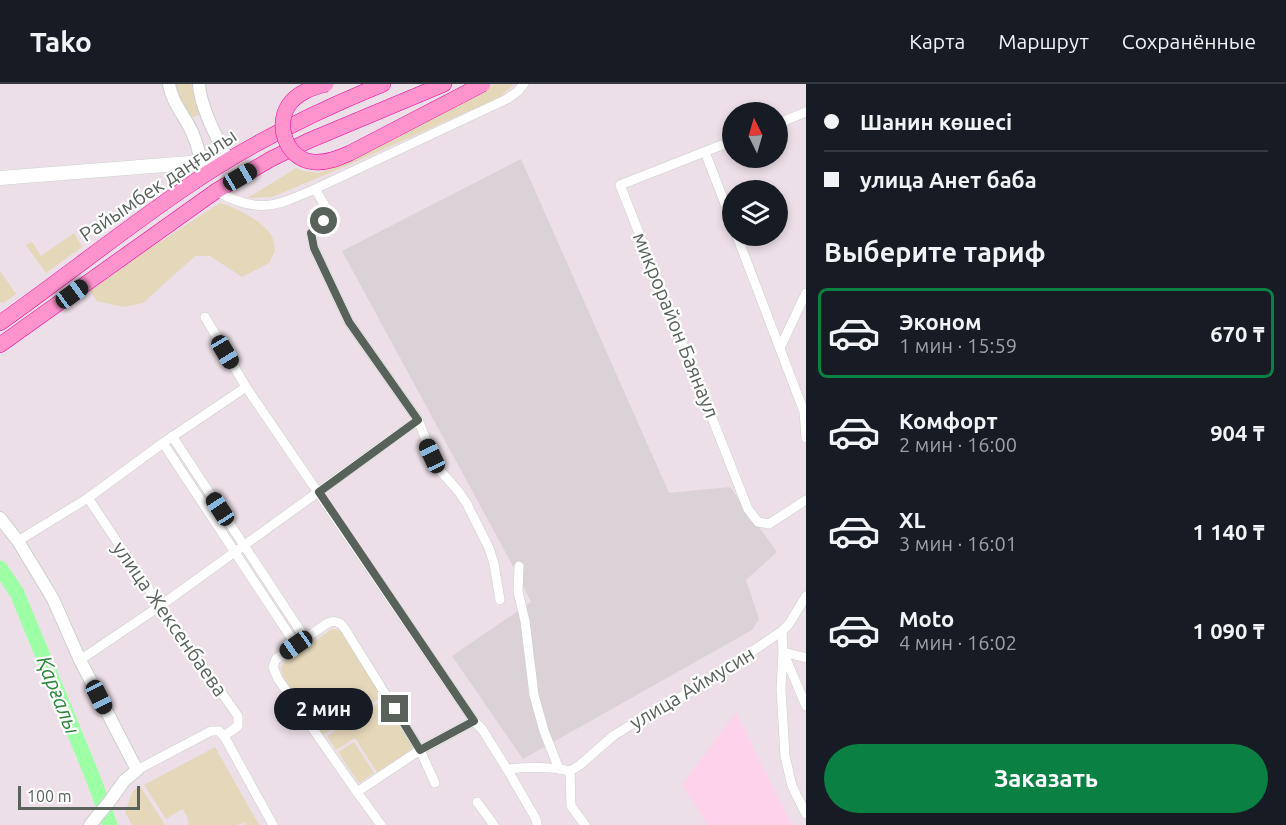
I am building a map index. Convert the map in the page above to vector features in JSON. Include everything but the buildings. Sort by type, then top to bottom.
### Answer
[{"type":"highway","points":[[326,84],[300,94],[289,105],[283,119],[283,134],[291,150],[303,159],[314,162],[333,160],[350,153],[483,84]]},
{"type":"highway","name":"Райымбек даңғылы","points":[[0,323],[185,187],[228,160],[304,118],[383,84]]},
{"type":"highway","name":"Райымбек даңғылы","points":[[0,345],[216,191],[308,141],[444,84]]},
{"type":"main road","points":[[0,178],[228,160]]},
{"type":"street","points":[[169,84],[171,94],[194,137],[201,162],[201,178]]},
{"type":"street","points":[[199,84],[199,92],[213,130],[228,160]]},
{"type":"street","points":[[216,191],[247,204],[268,206],[288,201],[507,99],[524,84]]},
{"type":"street","points":[[788,119],[806,112]]},
{"type":"street","points":[[194,137],[213,130]]},
{"type":"street","name":"микрорайон Баянаул","points":[[722,145],[620,185],[748,509],[758,522],[769,524],[806,500]]},
{"type":"street","points":[[705,152],[722,196]]},
{"type":"street","points":[[315,189],[326,208],[327,215],[311,233],[314,248],[349,322],[418,420],[437,467],[463,498],[489,548],[500,600]]},
{"type":"street","points":[[741,246],[804,412],[806,438]]},
{"type":"street","points":[[780,348],[806,293]]},
{"type":"street","points":[[205,317],[246,387],[319,492],[471,722],[482,729],[536,819],[537,825]]},
{"type":"street","points":[[18,541],[88,498],[172,436],[246,387]]},
{"type":"street","points":[[80,660],[160,606],[418,420]]},
{"type":"street","points":[[172,436],[305,638]]},
{"type":"street","points":[[163,443],[296,645]]},
{"type":"street","name":"улица Жексенбаева","points":[[88,498],[160,606],[238,716],[238,726],[224,736],[219,731],[211,731],[137,770],[124,782],[93,822]]},
{"type":"street","points":[[0,518],[18,541],[53,599],[80,660],[137,770]]},
{"type":"street","points":[[519,566],[518,592],[525,621],[534,695],[544,731],[559,769]]},
{"type":"street","name":"улица Аймусин","points":[[570,771],[613,736],[706,683],[782,631],[806,597]]},
{"type":"street","points":[[381,825],[359,790],[273,670],[274,661],[329,622],[336,622],[344,626],[420,750],[435,783]]},
{"type":"street","points":[[782,631],[781,689],[784,756],[792,786],[806,814]]},
{"type":"street","points":[[783,652],[806,658]]},
{"type":"street","points":[[783,652],[806,706]]},
{"type":"street","points":[[359,790],[420,750],[471,722]]},
{"type":"street","points":[[224,736],[273,825]]},
{"type":"street","points":[[507,769],[529,767],[570,771],[571,806],[585,825]]},
{"type":"street","points":[[477,801],[494,825]]},
{"type":"shaded area","points":[[173,84],[191,84],[201,114],[188,119]]},
{"type":"shaded area","points":[[494,84],[514,84],[500,97],[346,166],[272,197],[248,198],[296,168],[318,173],[344,163]]},
{"type":"shaded area","points":[[521,159],[669,493],[730,487],[777,552],[746,580],[759,619],[752,630],[523,759],[452,656],[531,602],[342,251]]},
{"type":"shaded area","points":[[220,203],[249,216],[268,231],[273,239],[275,251],[269,263],[242,277],[210,256],[195,256],[143,303],[123,307],[97,301],[90,291],[144,252]]},
{"type":"shaded area","points":[[74,233],[82,247],[46,273],[26,245],[32,242],[41,256]]},
{"type":"shaded area","points":[[0,271],[16,294],[3,303],[0,302]]},
{"type":"shaded area","points":[[332,629],[347,632],[385,695],[322,735],[284,678],[281,668],[284,662]]},
{"type":"shaded area","points":[[383,700],[411,743],[412,749],[377,772],[355,738],[336,750],[327,736]]},
{"type":"shaded area","points":[[736,712],[792,825],[708,825],[682,785]]},
{"type":"shaded area","points":[[354,742],[374,773],[359,783],[338,752]]},
{"type":"shaded area","points":[[215,747],[259,825],[246,825],[245,822],[237,825],[188,825],[187,816],[182,809],[166,819],[144,785]]},
{"type":"shaded area","points":[[140,786],[165,825],[132,825],[125,812],[133,791]]},
{"type":"waterway","name":"Қарғалы","points":[[0,568],[17,593],[110,825]]},
{"type":"route","points":[[324,221],[311,233],[314,248],[349,322],[418,420],[319,492],[474,721],[420,750],[395,709]]}]
